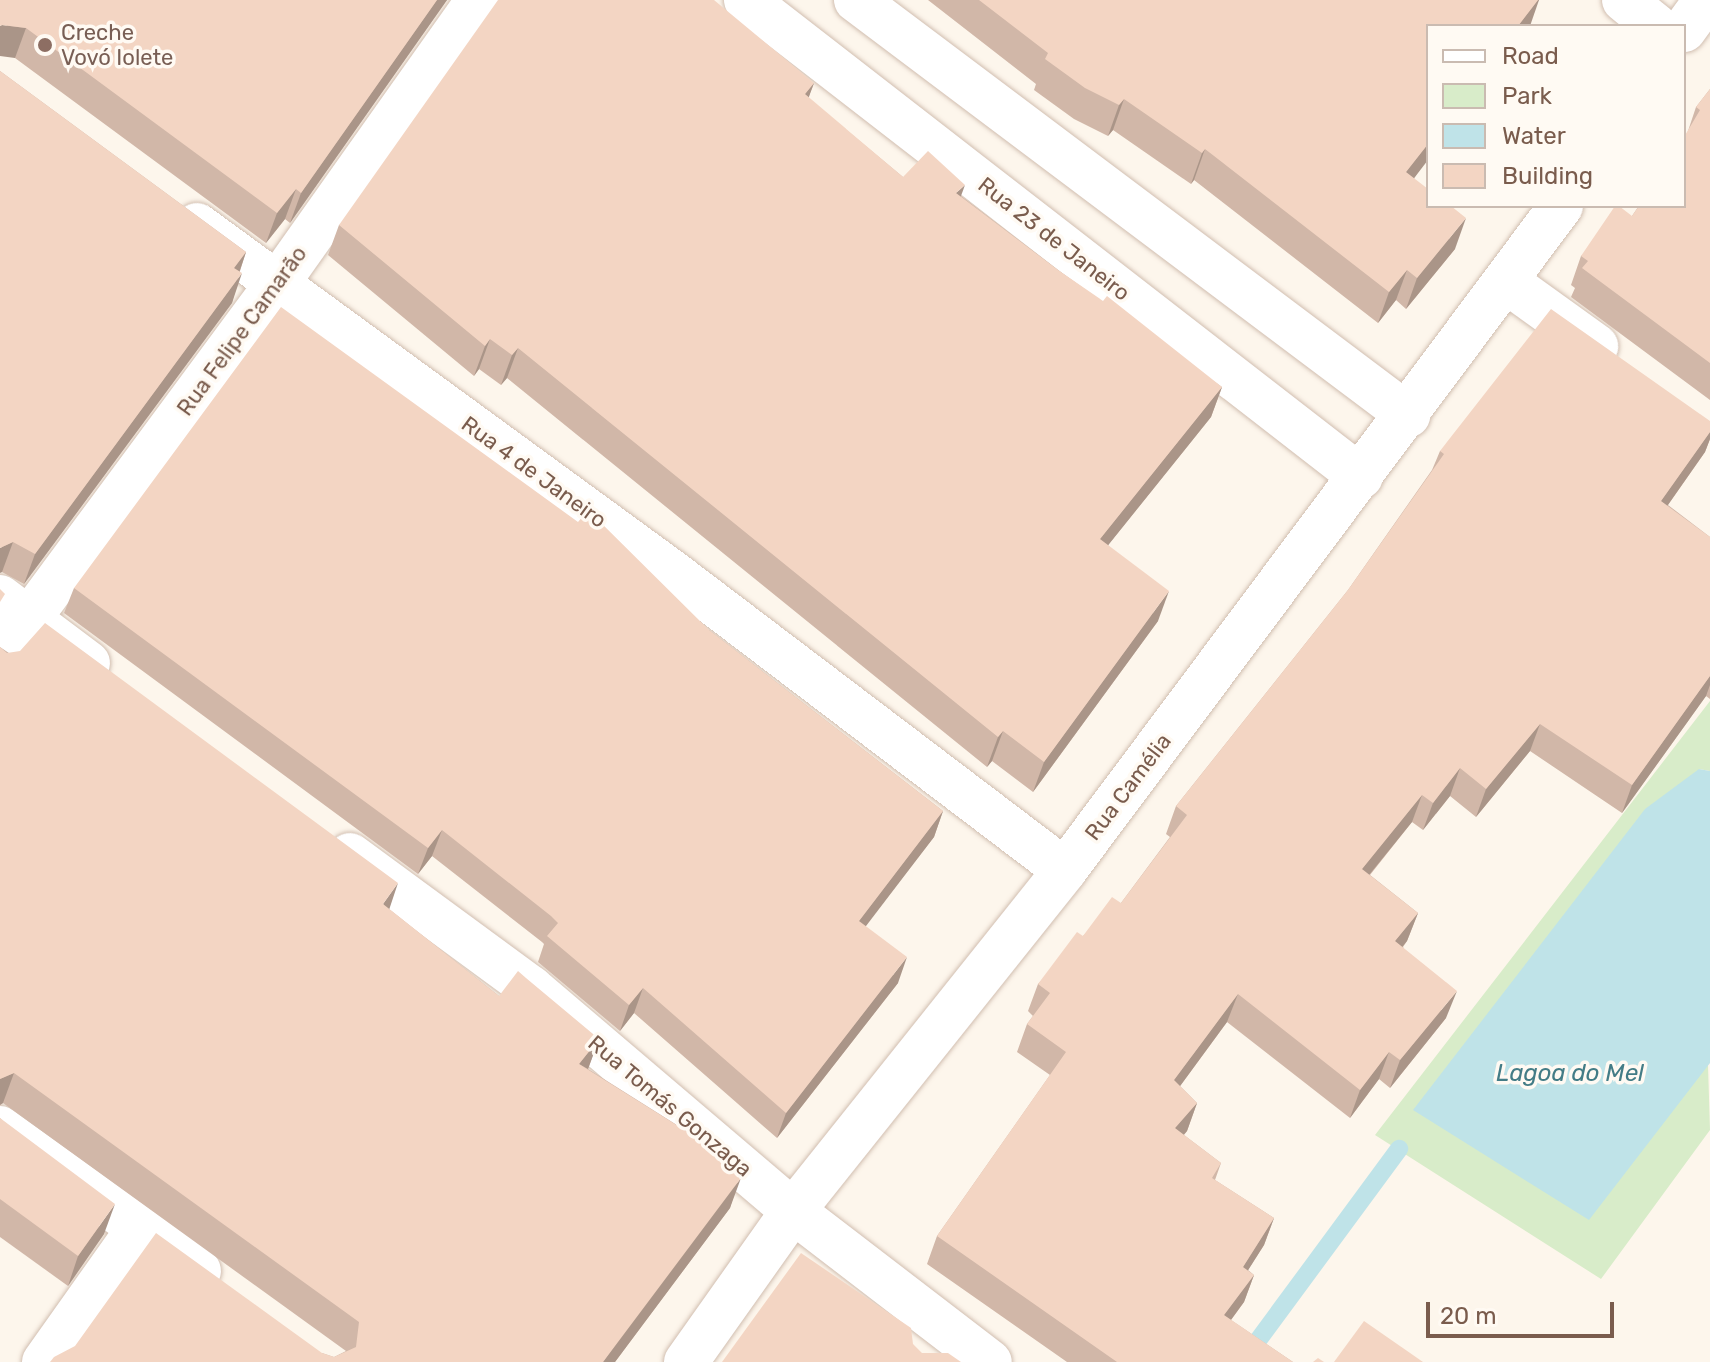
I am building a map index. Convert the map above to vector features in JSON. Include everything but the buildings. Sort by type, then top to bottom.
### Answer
[{"type":"street","name":"Rua Felipe Camarão","points":[[0,658],[14,608],[277,284],[478,0]]},
{"type":"street","name":"Rua 23 de Janeiro","points":[[746,0],[1361,477]]},
{"type":"street","points":[[856,0],[1408,415]]},
{"type":"street","points":[[1624,0],[1654,24]]},
{"type":"street","points":[[1686,27],[1706,0]]},
{"type":"street","name":"Rua 4 de Janeiro","points":[[164,200],[672,572],[1065,870]]},
{"type":"street","name":"Rua Camélia","points":[[686,1362],[793,1211],[1065,870],[1408,415],[1560,208]]},
{"type":"street","points":[[1507,282],[1634,373]]},
{"type":"street","points":[[14,608],[118,685]]},
{"type":"street","name":"Rua Tomás Gonzaga","points":[[312,827],[531,988],[793,1211],[934,1345],[990,1362]]},
{"type":"street","points":[[0,1128],[238,1299]]},
{"type":"street","points":[[44,1362],[139,1228]]},
{"type":"green space","name":"Lagoa do Mel","points":[[1710,701],[1710,771],[1699,769],[1710,1130],[1601,1279],[1375,1135]]},
{"type":"water","name":"Lagoa do Mel","points":[[1699,769],[1710,771],[1710,1063],[1589,1220],[1413,1110],[1645,809]]},
{"type":"waterway","points":[[1242,1362],[1399,1149]]},
{"type":"place","name":"Creche Vovó Iolete","points":[[45,45]]}]
